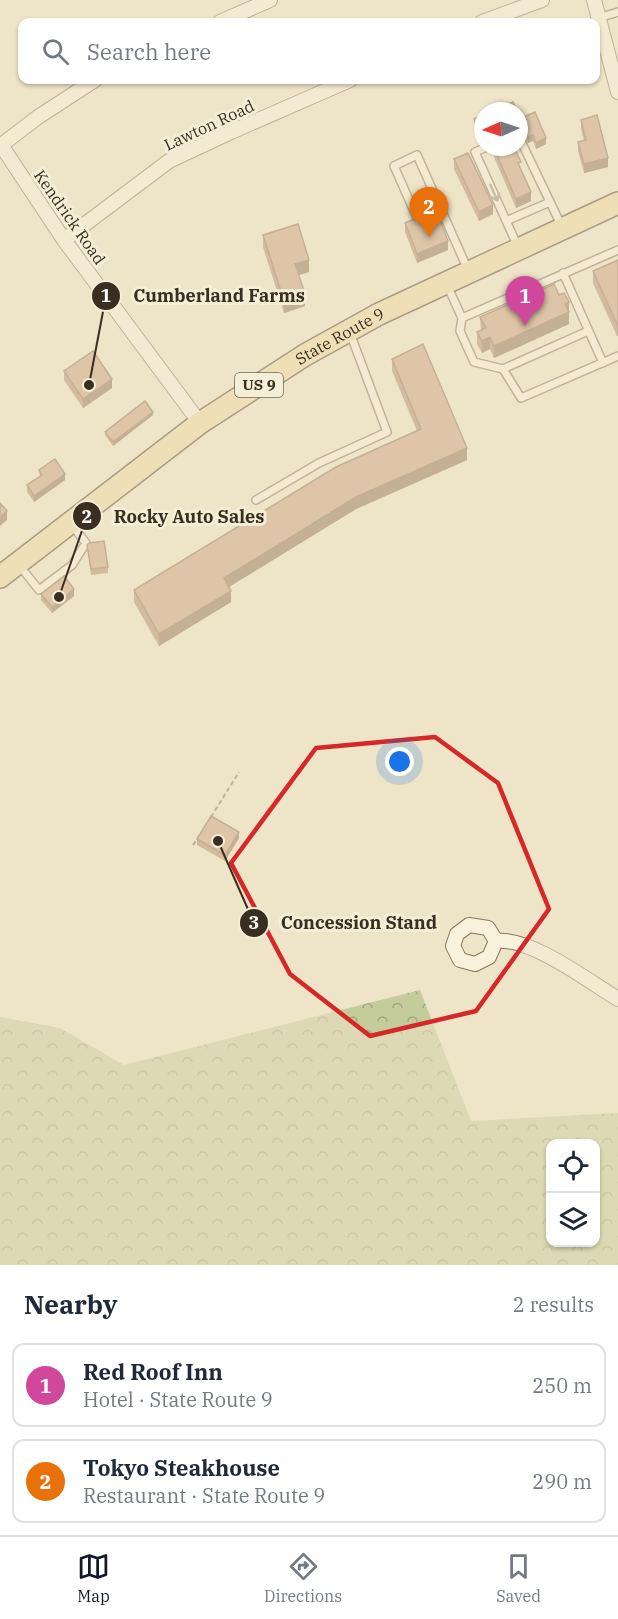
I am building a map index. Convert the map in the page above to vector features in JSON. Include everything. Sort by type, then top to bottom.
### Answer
[{"type":"main road","name":"State Route 9","points":[[0,577],[200,423],[305,356],[349,331],[468,272],[618,203]]},
{"type":"street","points":[[229,18],[270,0]]},
{"type":"street","points":[[493,18],[542,0]]},
{"type":"street","points":[[594,0],[598,18]]},
{"type":"street","points":[[600,25],[618,92]]},
{"type":"street","points":[[1,146],[38,117],[89,84]]},
{"type":"street","name":"Lawton Road","points":[[64,240],[168,161],[341,84]]},
{"type":"street","name":"Kendrick Road","points":[[1,146],[64,240],[200,423]]},
{"type":"street","points":[[496,941],[508,939],[540,952],[618,999]]},
{"type":"lane","points":[[598,18],[618,12]]},
{"type":"lane","points":[[440,209],[418,220],[394,166],[417,155],[468,272]]},
{"type":"lane","points":[[477,156],[518,249]]},
{"type":"lane","points":[[528,156],[563,229]]},
{"type":"lane","points":[[506,220],[550,202]]},
{"type":"lane","points":[[462,318],[618,250]]},
{"type":"lane","points":[[563,273],[603,363]]},
{"type":"lane","points":[[446,283],[462,318],[460,331],[474,362],[503,369],[588,331]]},
{"type":"lane","points":[[256,500],[319,464],[387,432],[349,331]]},
{"type":"lane","points":[[503,369],[521,398],[618,356]]},
{"type":"lane","points":[[17,564],[39,590],[72,565],[86,543],[70,522]]},
{"type":"path","points":[[210,818],[239,772]]},
{"type":"path","points":[[193,845],[204,827]]},
{"type":"highlighted area","points":[[435,737],[498,783],[549,909],[476,1011],[370,1036],[290,974],[231,863],[316,748]]},
{"type":"green space","points":[[420,990],[471,1121],[618,1113],[618,1265],[0,1265],[0,1017],[60,1028],[124,1065]]},
{"type":"building","points":[[535,112],[546,138],[536,143],[533,135],[528,137],[528,115]]},
{"type":"building","points":[[597,115],[608,158],[584,164],[578,142],[586,140],[581,120]]},
{"type":"building","points":[[468,153],[493,205],[479,212],[454,159]]},
{"type":"building","points":[[497,156],[518,156],[521,162],[518,163],[531,192],[516,199]]},
{"type":"building","points":[[436,210],[448,241],[417,254],[405,223]]},
{"type":"building","points":[[298,224],[309,260],[295,264],[305,294],[284,301],[263,235]]},
{"type":"building","points":[[618,260],[618,324],[617,324],[593,271]]},
{"type":"building","points":[[554,284],[559,295],[564,293],[569,302],[565,304],[569,312],[494,346],[490,337],[482,341],[477,332],[486,328],[480,317]]},
{"type":"building","points":[[423,344],[467,448],[356,497],[224,578],[231,591],[159,634],[134,590],[336,467],[421,429],[392,359]]},
{"type":"building","points":[[93,351],[112,379],[83,399],[64,371]]},
{"type":"building","points":[[145,401],[153,412],[113,442],[105,432]]},
{"type":"building","points":[[55,459],[65,474],[34,496],[27,485],[42,475],[39,470]]},
{"type":"building","points":[[0,503],[7,511],[0,517]]},
{"type":"building","points":[[104,541],[108,567],[91,569],[87,545]]},
{"type":"building","points":[[64,576],[74,589],[52,607],[41,594]]},
{"type":"building","points":[[211,816],[239,832],[225,855],[197,839]]},
{"type":"place","name":"Tokyo Steakhouse","points":[[429,237]]},
{"type":"place","name":"Red Roof Inn","points":[[525,326]]},
{"type":"place","name":"Cumberland Farms","points":[[89,385]]},
{"type":"place","name":"Rocky Auto Sales","points":[[59,597]]},
{"type":"place","name":"Concession Stand","points":[[218,841]]}]
